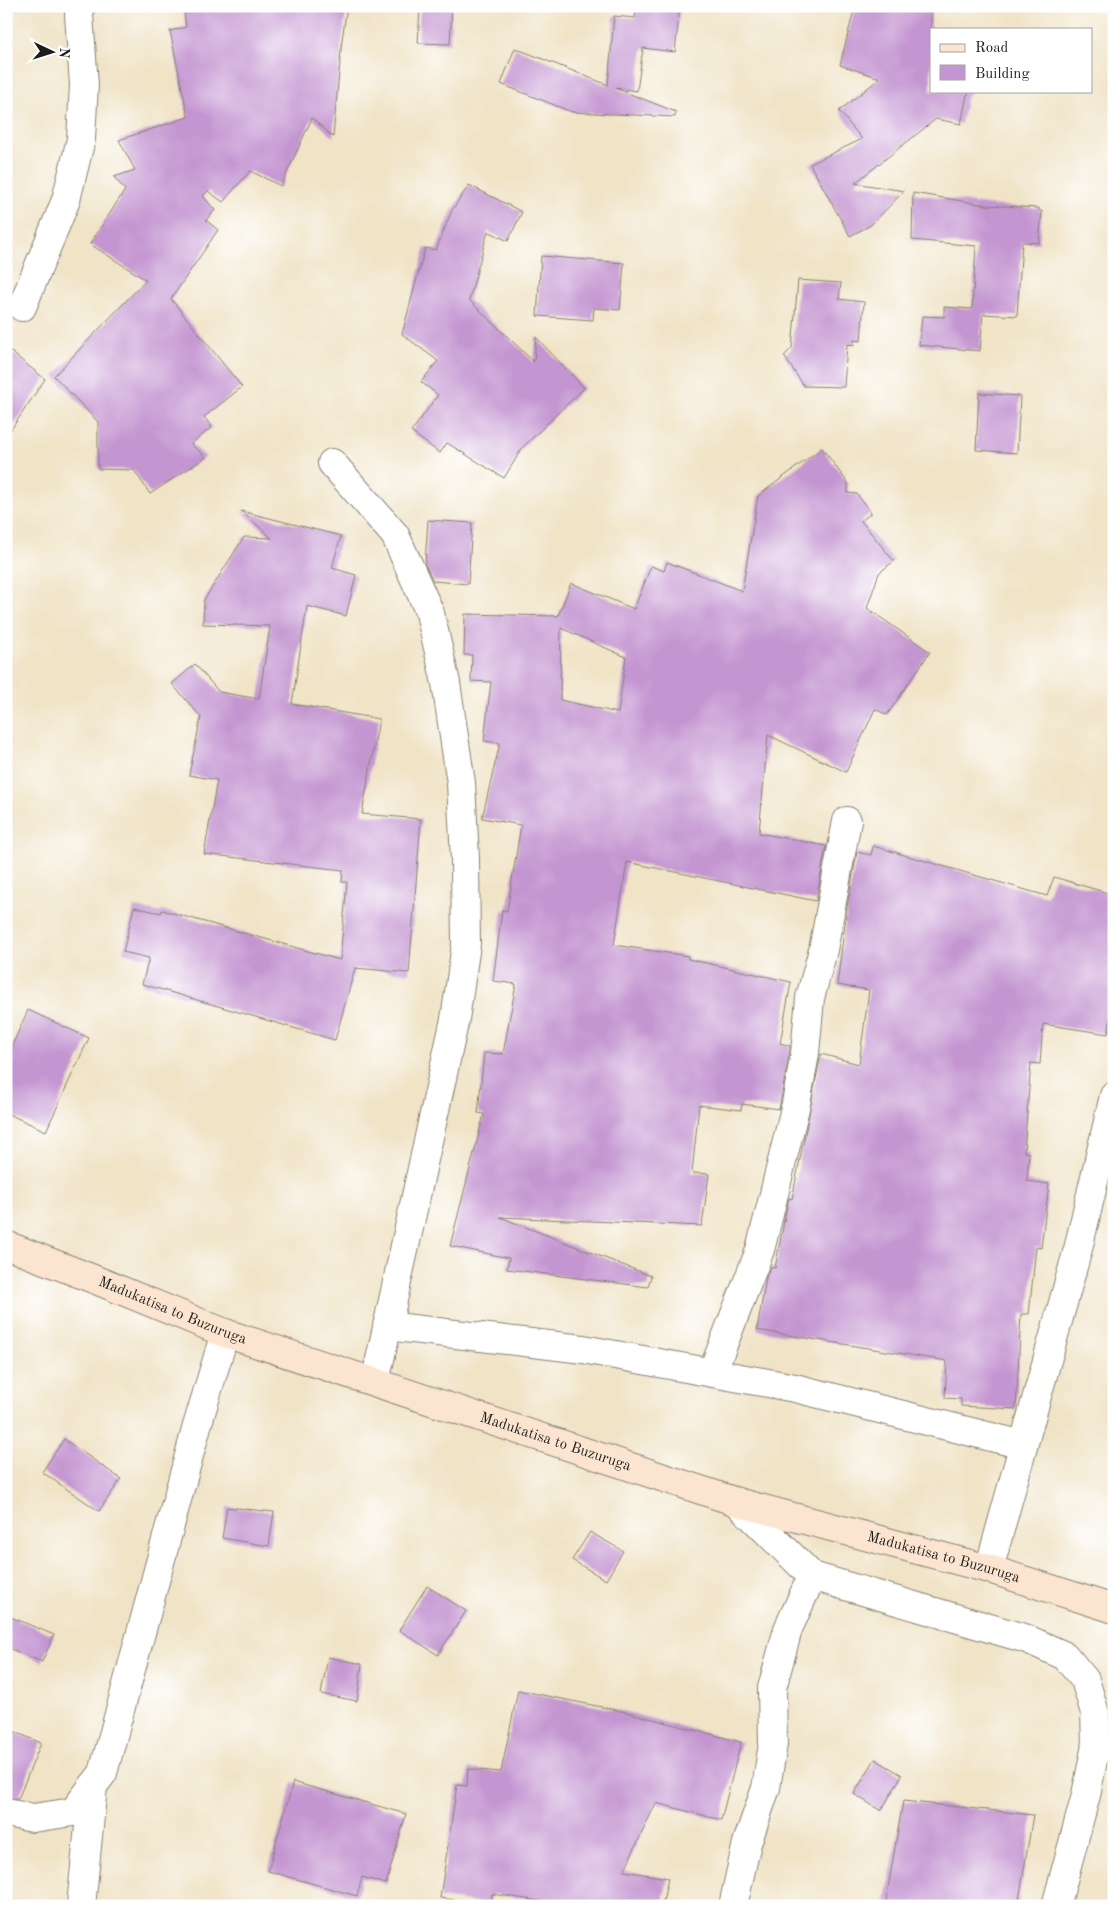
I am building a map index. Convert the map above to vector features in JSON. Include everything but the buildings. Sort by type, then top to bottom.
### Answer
[{"type":"main road","name":"Madukatisa to Buzuruga","points":[[6,1245],[225,1333],[737,1502],[989,1569],[1114,1609]]},
{"type":"street","points":[[22,307],[66,200],[81,139],[84,85],[80,6]]},
{"type":"street","points":[[332,463],[395,535],[430,613],[446,683],[461,783],[465,860],[464,954],[455,1019],[375,1382]]},
{"type":"street","points":[[712,1373],[760,1250],[775,1190],[796,1104],[805,1053],[810,998],[823,950],[847,822]]},
{"type":"street","points":[[989,1569],[1078,1249],[1114,1096]]},
{"type":"street","points":[[387,1326],[583,1349],[795,1388],[1023,1445]]},
{"type":"street","points":[[6,1813],[33,1818],[73,1812],[103,1773],[197,1426],[225,1333]]},
{"type":"street","points":[[737,1502],[812,1576],[1027,1640],[1065,1656],[1085,1680],[1095,1713],[1096,1745],[1086,1795],[1056,1906]]},
{"type":"street","points":[[733,1906],[747,1843],[766,1788],[773,1744],[772,1688],[788,1629],[812,1576]]},
{"type":"street","points":[[81,1906],[93,1786]]}]
